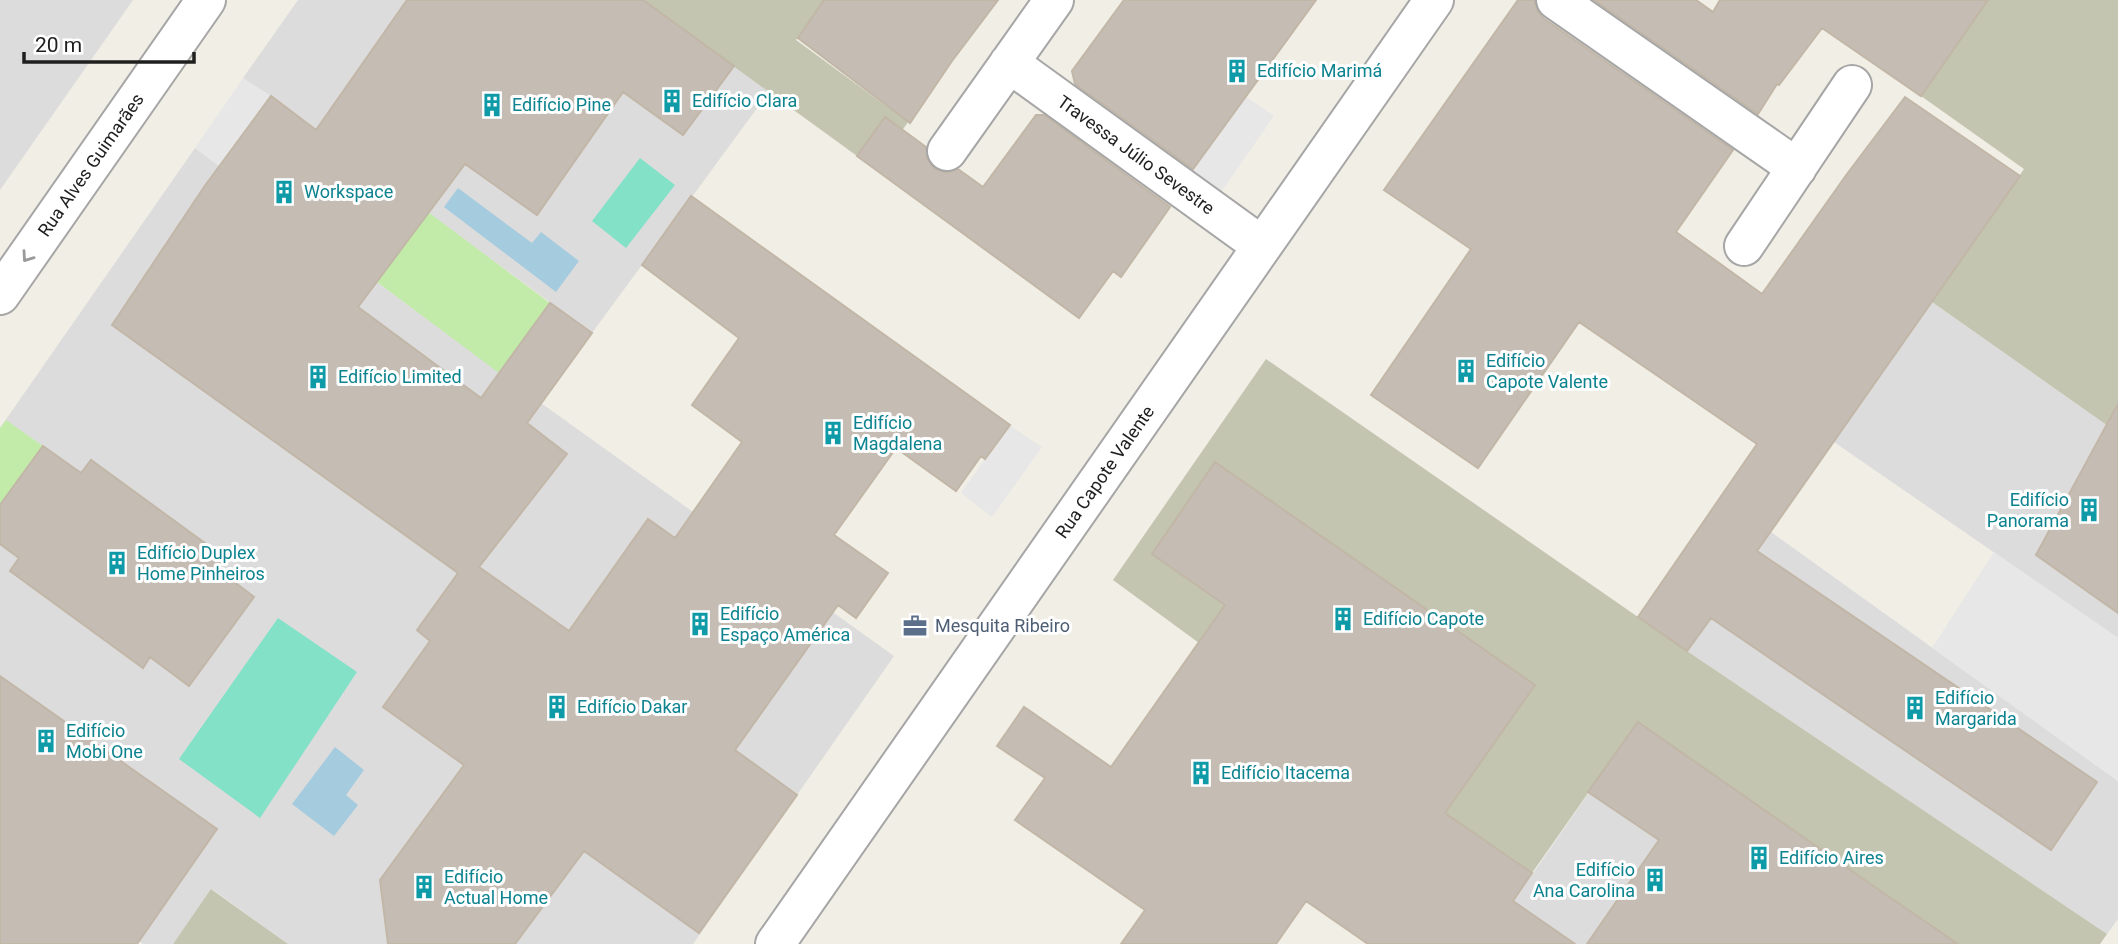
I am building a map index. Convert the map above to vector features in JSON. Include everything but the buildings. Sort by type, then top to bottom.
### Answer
[{"type":"street","name":"Rua Alves Guimarães","points":[[0,296],[206,0]]},
{"type":"street","points":[[947,151],[1054,0]]},
{"type":"street","name":"Rua Capote Valente","points":[[775,944],[1434,0]]},
{"type":"street","points":[[1556,0],[1797,168]]},
{"type":"street","name":"Travessa Júlio Sevestre","points":[[1009,63],[1262,246]]},
{"type":"street","points":[[1744,246],[1852,85]]},
{"type":"shaded area","points":[[0,0],[133,0],[0,190]]},
{"type":"shaded area","points":[[298,0],[642,0],[769,92],[592,333],[243,78]]},
{"type":"shaded area","points":[[642,0],[825,0],[796,40],[908,122],[894,142],[876,129],[857,156]]},
{"type":"shaded area","points":[[1988,0],[2118,0],[2118,433],[1932,302],[2024,169],[1921,96]]},
{"type":"shaded area","points":[[243,78],[271,96],[219,166],[195,148]]},
{"type":"shaded area","points":[[1245,96],[1274,116],[1219,195],[1190,174]]},
{"type":"shaded area","points":[[195,148],[541,403],[894,656],[693,944],[288,944],[212,889],[173,944],[143,944],[0,843],[0,428]]},
{"type":"shaded area","points":[[1932,302],[2118,433],[2118,638],[1834,442]]},
{"type":"shaded area","points":[[1266,359],[1687,651],[2107,934],[2100,944],[1958,944],[1638,722],[1532,873],[1199,643],[1113,580]]},
{"type":"shaded area","points":[[1009,425],[1042,447],[992,517],[961,493]]},
{"type":"shaded area","points":[[1771,532],[2118,781],[2118,919],[2107,934],[1687,651]]},
{"type":"shaded area","points":[[1994,552],[2118,638],[2118,781],[1932,648]]},
{"type":"shaded area","points":[[1638,722],[1958,944],[1484,944]]},
{"type":"shaded area","points":[[211,889],[288,944],[173,944]]},
{"type":"green space","points":[[640,158],[675,185],[626,248],[592,221]]},
{"type":"green space","points":[[428,212],[550,303],[499,373],[377,282]]},
{"type":"green space","points":[[6,420],[43,446],[0,505],[0,428]]},
{"type":"green space","points":[[278,618],[357,672],[260,818],[179,759]]},
{"type":"water","points":[[458,188],[532,243],[541,232],[579,261],[556,292],[444,207]]},
{"type":"water","points":[[335,747],[364,770],[346,795],[358,805],[334,836],[292,804]]},
{"type":"place","name":"Edifício Marimá","points":[[1237,71]]},
{"type":"place","name":"Edifício Clara","points":[[672,101]]},
{"type":"place","name":"Edifício Pine","points":[[492,105]]},
{"type":"place","name":"Workspace","points":[[284,192]]},
{"type":"place","name":"Edifício Capote Valente","points":[[1466,371]]},
{"type":"place","name":"Edifício Limited","points":[[318,377]]},
{"type":"place","name":"Edifício Magdalena","points":[[833,433]]},
{"type":"place","name":"Edifício Panorama","points":[[2089,510]]},
{"type":"place","name":"Edifício Duplex Home Pinheiros","points":[[117,563]]},
{"type":"place","name":"Edifício Capote","points":[[1343,619]]},
{"type":"place","name":"Edifício Espaço América","points":[[700,624]]},
{"type":"place","name":"Mesquita Ribeiro","points":[[915,626]]},
{"type":"place","name":"Edifício Dakar","points":[[557,707]]},
{"type":"place","name":"Edifício Margarida","points":[[1915,708]]},
{"type":"place","name":"Edifício Mobi One","points":[[46,741]]},
{"type":"place","name":"Edifício Itacema","points":[[1201,773]]},
{"type":"place","name":"Edifício Aires","points":[[1759,858]]},
{"type":"place","name":"Edifício Ana Carolina","points":[[1655,880]]},
{"type":"place","name":"Edifício Actual Home","points":[[424,887]]}]
